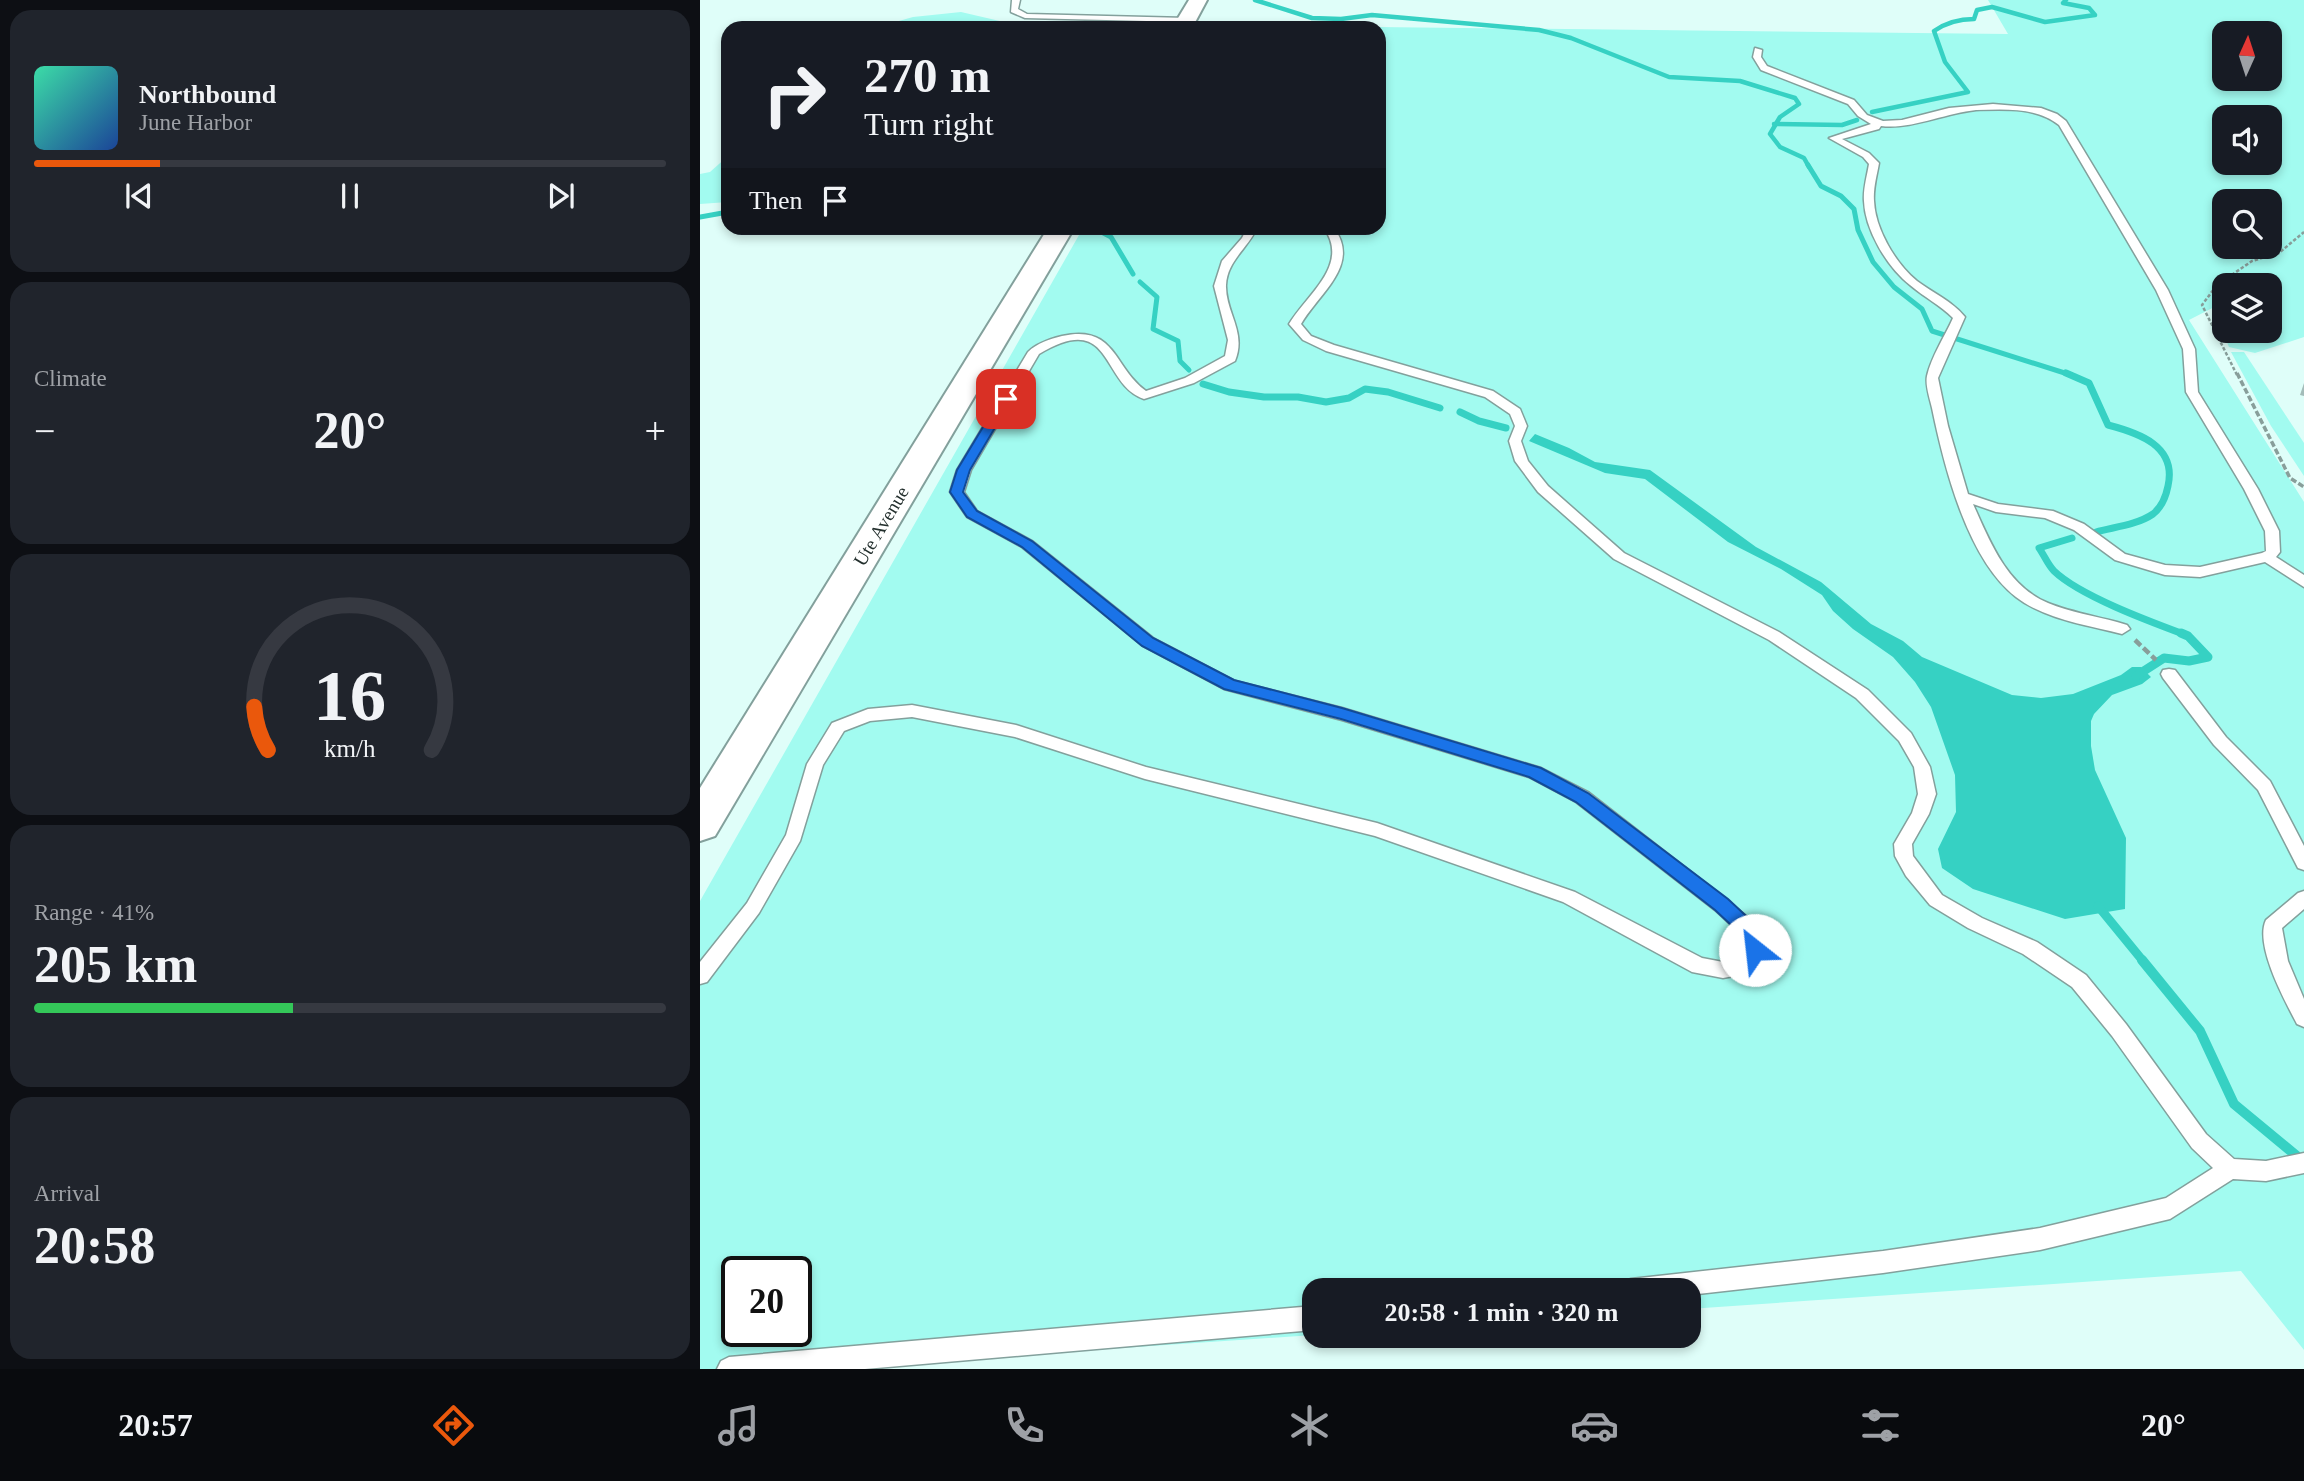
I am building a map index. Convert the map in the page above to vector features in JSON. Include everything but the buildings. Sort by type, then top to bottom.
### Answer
[{"type":"main road","points":[[1186,21],[1198,0]]},
{"type":"main road","name":"Ute Avenue","points":[[700,824],[1057,235]]},
{"type":"lane","points":[[1016,0],[1014,10],[1025,16],[1124,21]]},
{"type":"lane","points":[[1758,50],[1757,57],[1764,68],[1851,102],[1856,111],[1876,123],[1893,123],[1951,111],[2021,108],[2055,114],[2063,123],[2162,290],[2189,349],[2192,392],[2251,489],[2272,531],[2273,552],[2267,556],[2200,572],[2165,570],[2120,557],[2079,527],[2048,514],[1996,508],[1962,496]]},
{"type":"lane","points":[[1876,123],[1876,127],[1834,138],[1866,155],[1874,163],[1869,203],[1878,232],[1909,280],[1949,306],[1959,317],[1932,378],[1942,426],[1962,496],[1999,569],[2017,591],[2036,604],[2122,629]]},
{"type":"lane","points":[[700,976],[753,908],[794,836],[816,764],[838,727],[867,715],[912,711],[1016,732],[1145,773],[1377,830],[1569,897],[1699,966],[1723,970],[1743,967],[1755,950],[1753,934],[1721,905],[1582,797],[1535,772],[1342,713],[1230,685],[1148,642],[1027,544],[972,514],[957,492],[964,470],[1034,352],[1051,340],[1092,340],[1099,344],[1105,348],[1129,385],[1144,395],[1211,373],[1231,358],[1234,340],[1220,286],[1227,261],[1249,235]]},
{"type":"lane","points":[[1336,235],[1340,245],[1334,270],[1320,293],[1300,314],[1295,324],[1307,338],[1378,364],[1489,394],[1516,412],[1521,426],[1515,441],[1522,461],[1544,489],[1619,556],[1774,636],[1862,694],[1905,737],[1922,767],[1927,794],[1920,814],[1903,845],[1904,856],[1912,871],[1936,900],[1975,923],[2030,948],[2079,981],[2119,1030],[2199,1141],[2230,1169]]},
{"type":"lane","points":[[2267,556],[2304,582]]},
{"type":"lane","points":[[2169,674],[2220,741],[2264,786],[2304,863]]},
{"type":"lane","points":[[2304,898],[2273,925],[2273,947],[2304,1018]]},
{"type":"lane","points":[[1701,1282],[1883,1262],[2040,1239],[2170,1208],[2230,1169],[2266,1171],[2304,1163]]},
{"type":"lane","points":[[729,1369],[1302,1319]]},
{"type":"path","points":[[2304,232],[2279,253],[2252,261],[2217,285],[2202,305],[2290,478],[2304,487]]},
{"type":"path","points":[[2122,629],[2169,674]]},
{"type":"shaded area","points":[[1988,0],[2304,0],[2304,337],[2255,353],[2229,347],[2227,343],[2282,343],[2282,273],[2212,273],[2212,308],[2189,320],[2304,502],[2304,1350],[2241,1271],[1701,1308],[1701,1278],[1302,1278],[1302,1336],[816,1369],[700,1369],[700,901],[1079,235],[1386,235],[1386,27],[2008,34]]},
{"type":"shaded area","points":[[961,12],[1000,21],[899,21]]},
{"type":"shaded area","points":[[721,162],[721,202],[700,204],[700,174],[710,172]]},
{"type":"shaded area","points":[[2231,352],[2244,352],[2304,443],[2304,476],[2271,426]]},
{"type":"shaded area","points":[[1535,434],[1595,462],[1650,470],[1756,547],[1821,582],[1871,624],[1903,641],[1922,657],[2012,695],[2041,698],[2073,694],[2121,675],[2132,667],[2141,667],[2151,677],[2142,684],[2112,695],[2091,721],[2095,770],[2126,838],[2125,909],[2065,919],[1973,889],[1942,868],[1938,849],[1956,812],[1955,775],[1931,707],[1915,682],[1893,657],[1853,629],[1833,611],[1822,595],[1781,569],[1728,542],[1645,479],[1605,473],[1529,441]]},
{"type":"waterway","points":[[1255,0],[1312,18],[1341,19],[1372,15],[1539,30],[1571,38],[1669,77],[1740,81],[1795,98],[1799,104],[1780,117],[1776,124]]},
{"type":"waterway","points":[[1872,112],[1968,92],[1945,62],[1934,31],[1939,28],[1953,22],[1974,19],[1977,10],[1992,7],[2045,22],[2095,15],[2089,8],[2063,3],[2066,0]]},
{"type":"waterway","points":[[1776,124],[1842,125],[1857,120]]},
{"type":"waterway","points":[[1776,124],[1770,134],[1780,147],[1804,158],[1809,167]]},
{"type":"waterway","points":[[1808,165],[1821,186],[1841,196],[1854,209],[1858,230],[1873,262],[1894,287],[1922,309],[1932,331],[2070,375]]},
{"type":"waterway","points":[[700,217],[721,213]]},
{"type":"waterway","points":[[1107,235],[1133,274]]},
{"type":"waterway","points":[[1140,282],[1157,297],[1153,329],[1178,341],[1180,361],[1189,370]]},
{"type":"waterway","points":[[2070,375],[2089,383],[2108,425],[2143,437],[2161,451],[2169,472],[2165,497],[2153,514],[2133,523],[2096,532]]},
{"type":"waterway","points":[[1203,384],[1229,392],[1264,397],[1298,397],[1326,402],[1349,398],[1365,389],[1388,392],[1440,408]]},
{"type":"waterway","points":[[1460,412],[1479,421],[1506,428]]},
{"type":"waterway","points":[[2072,538],[2039,548],[2054,571],[2098,599],[2183,634]]},
{"type":"waterway","points":[[2136,676],[2164,658],[2189,661],[2208,657],[2183,634]]},
{"type":"waterway","points":[[2098,906],[2143,961]]},
{"type":"waterway","points":[[2142,960],[2200,1031],[2234,1104],[2304,1162]]},
{"type":"route","points":[[1006,399],[964,470],[957,492],[972,514],[1027,544],[1148,642],[1230,685],[1342,713],[1535,772],[1582,797],[1721,905],[1753,934],[1755,950]]}]
